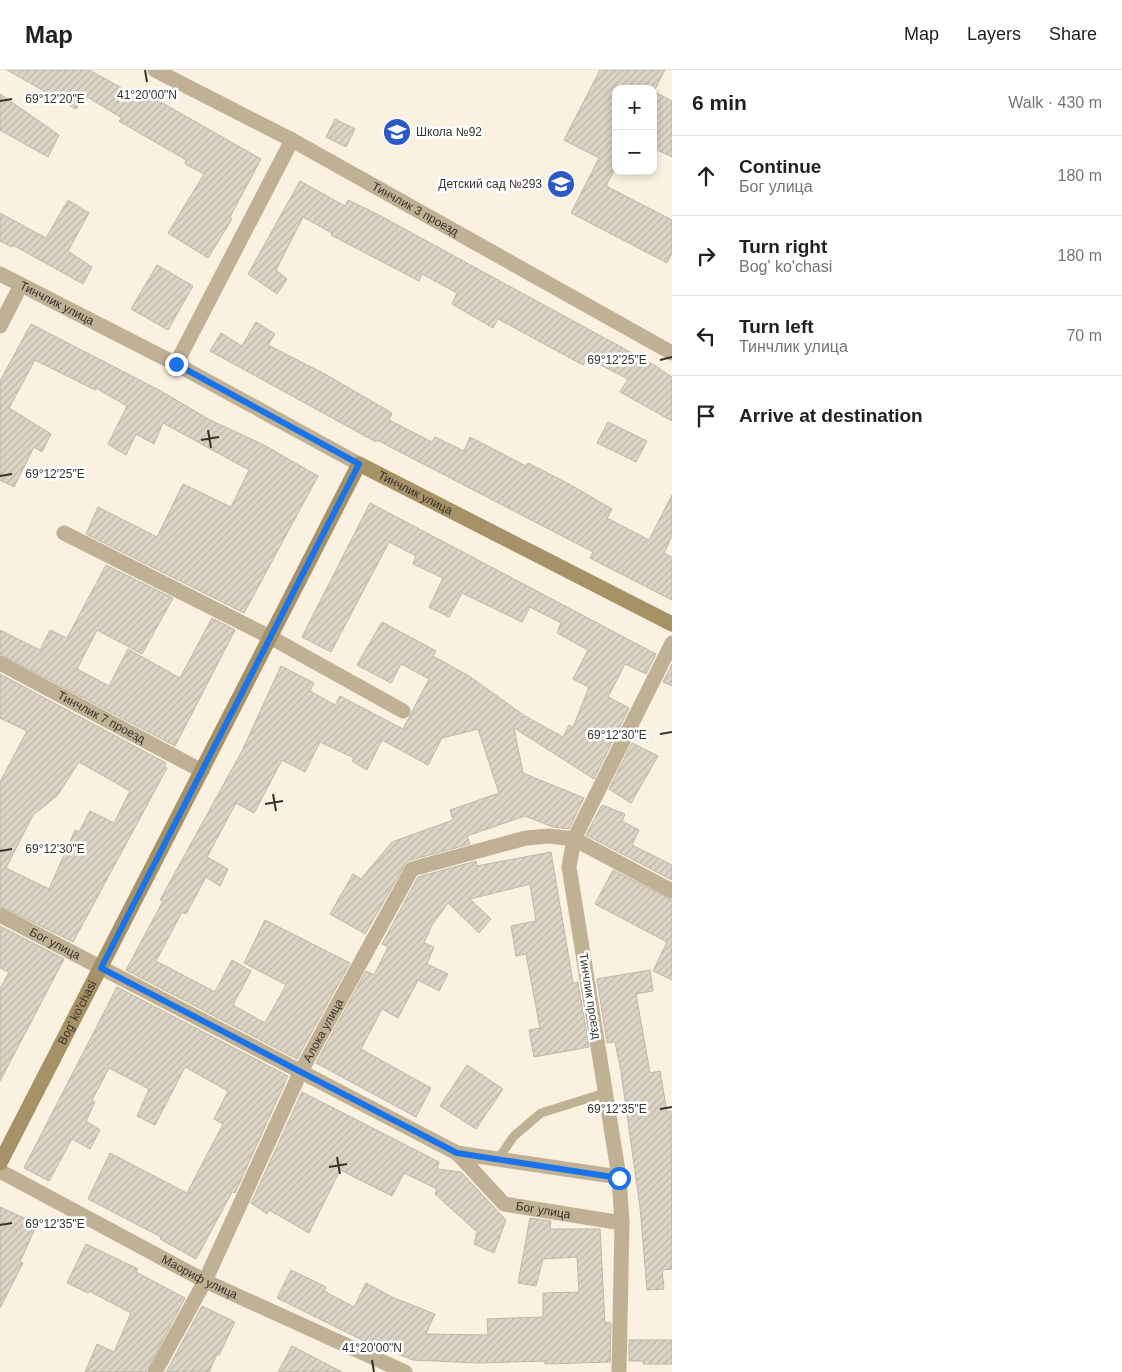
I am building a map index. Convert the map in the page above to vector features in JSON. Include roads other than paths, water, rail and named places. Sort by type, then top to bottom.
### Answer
[{"type":"street","name":"Тинчлик 3 проезд","points":[[155,70],[292,140],[672,353]]},
{"type":"street","points":[[176,364],[292,140]]},
{"type":"street","name":"Тинчлик улица","points":[[0,274],[176,364],[359,464],[672,624]]},
{"type":"street","points":[[0,326],[21,285]]},
{"type":"street","name":"Bog' ko'chasi","points":[[0,1163],[359,464]]},
{"type":"street","points":[[64,533],[270,637],[403,712]]},
{"type":"street","name":"Тинчлик проезд","points":[[618,1372],[622,1223],[619,1178],[569,867],[574,839],[672,643]]},
{"type":"street","name":"Тинчлик 7 проезд","points":[[0,663],[202,771]]},
{"type":"street","name":"Алока улица","points":[[155,1372],[205,1281],[301,1071],[412,869],[526,838],[549,836],[574,839]]},
{"type":"street","points":[[574,839],[672,891]]},
{"type":"street","name":"Бог улица","points":[[0,915],[457,1153],[619,1178]]},
{"type":"street","name":"Бог улица","points":[[457,1153],[504,1204],[622,1223]]},
{"type":"street","name":"Маориф улица","points":[[0,1172],[205,1281],[404,1372]]},
{"type":"lane","points":[[498,1159],[514,1136],[541,1113],[605,1093]]},
{"type":"place","name":"Школа №92","points":[[397,132]]},
{"type":"place","name":"Детский сад №293","points":[[561,184]]}]
